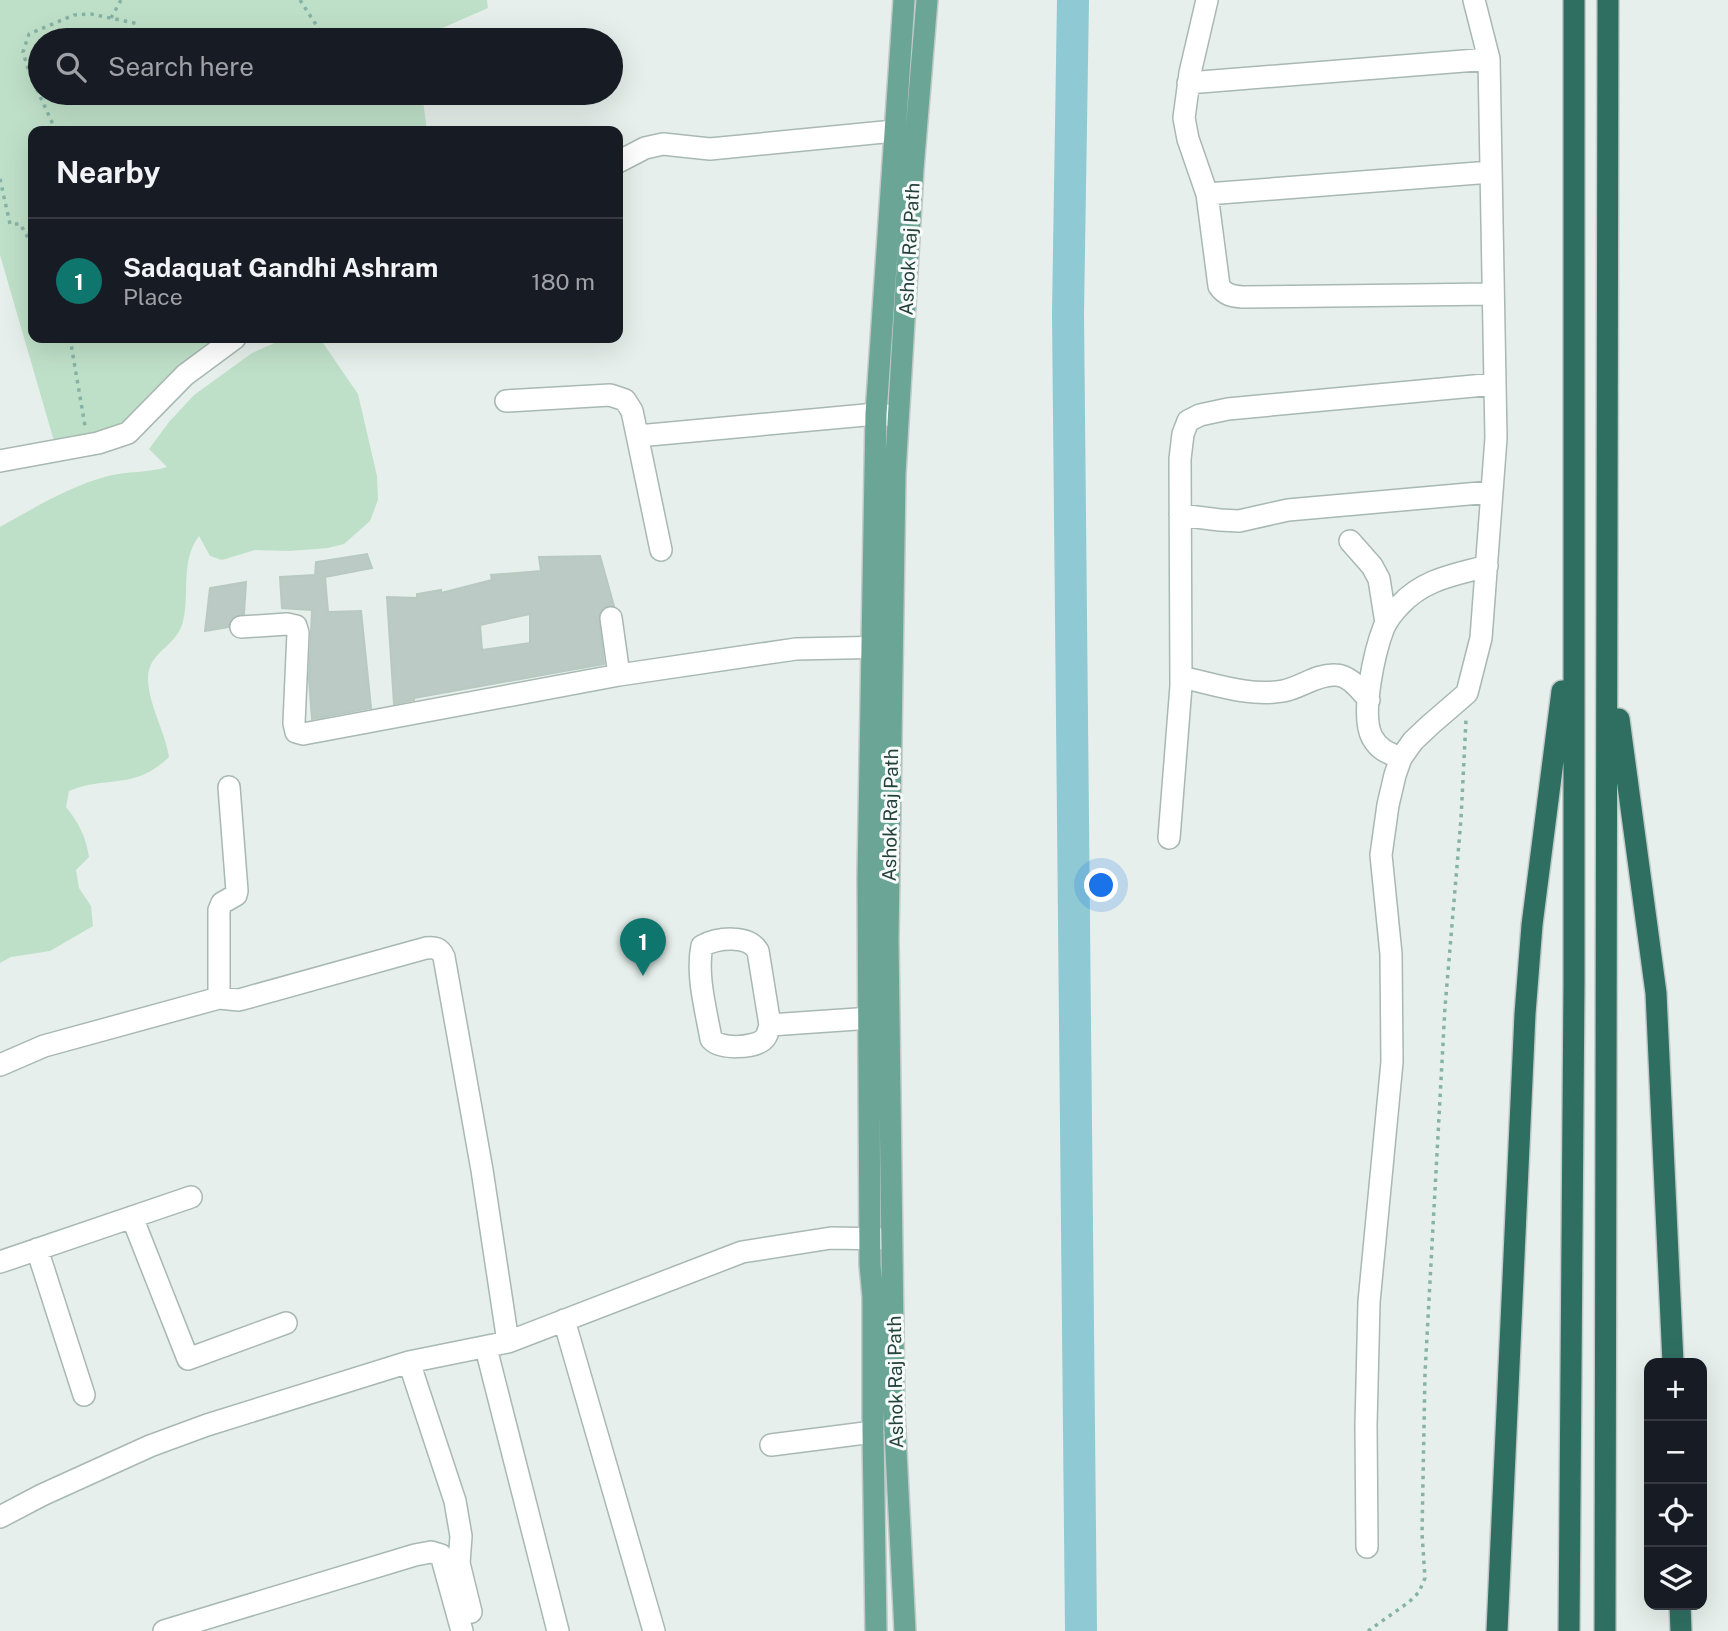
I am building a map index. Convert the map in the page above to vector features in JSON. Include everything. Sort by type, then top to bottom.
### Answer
[{"type":"highway","points":[[1569,1631],[1574,997],[1574,0]]},
{"type":"highway","points":[[1605,1631],[1608,0]]},
{"type":"highway","points":[[1497,1631],[1525,1014],[1532,925],[1573,601]]},
{"type":"highway","points":[[1608,640],[1656,993],[1673,1358]]},
{"type":"highway","points":[[1681,1610],[1681,1631]]},
{"type":"main road","name":"Ashok Raj Path","points":[[904,0],[876,414],[882,647],[879,1017],[881,1239],[894,1411],[905,1631]]},
{"type":"main road","name":"Ashok Raj Path","points":[[882,647],[913,169],[927,0]]},
{"type":"main road","name":"Ashok Raj Path","points":[[876,1631],[873,1297],[870,1265],[881,1239]]},
{"type":"street","points":[[1208,0],[1188,83],[1184,118],[1188,139],[1207,194],[1219,286],[1226,294],[1242,297],[1493,294]]},
{"type":"street","points":[[1367,1546],[1369,1302],[1392,1062],[1391,954],[1381,855],[1388,805],[1401,758],[1430,725],[1467,694],[1481,638],[1496,438],[1489,59],[1474,0]]},
{"type":"street","points":[[1188,83],[1489,59]]},
{"type":"street","points":[[623,159],[645,148],[663,144],[710,149],[894,131]]},
{"type":"street","points":[[1207,194],[1491,172]]},
{"type":"street","points":[[0,461],[89,445],[128,433],[185,375],[228,343]]},
{"type":"street","points":[[1169,838],[1181,677],[1180,515],[1183,434],[1188,421],[1200,415],[1242,408],[1495,384]]},
{"type":"street","points":[[506,401],[619,396],[625,400],[632,411],[638,436],[660,550]]},
{"type":"street","points":[[638,436],[876,414],[899,417]]},
{"type":"street","points":[[1180,515],[1239,521],[1288,509],[1491,492]]},
{"type":"street","points":[[1350,541],[1372,566],[1379,579],[1386,623]]},
{"type":"street","points":[[1401,758],[1382,751],[1371,736],[1366,717],[1377,648],[1386,623],[1401,604],[1428,582],[1487,566]]},
{"type":"street","points":[[611,618],[619,675]]},
{"type":"street","points":[[241,627],[287,624],[296,626],[298,633],[294,723],[296,732],[303,734],[619,675],[796,649],[882,647]]},
{"type":"street","points":[[1181,677],[1266,693],[1336,675],[1354,684],[1369,700]]},
{"type":"street","points":[[219,998],[219,910],[222,903],[236,895],[237,891],[229,787]]},
{"type":"street","points":[[730,940],[747,940],[754,944],[758,951],[770,1025],[767,1037],[760,1042],[723,1048],[711,1039],[704,996],[700,954],[702,946],[709,942],[730,940]]},
{"type":"street","points":[[0,1065],[44,1046],[219,998],[239,1000],[426,948],[441,950],[482,1170],[508,1342]]},
{"type":"street","points":[[770,1025],[879,1017]]},
{"type":"street","points":[[0,1262],[191,1197]]},
{"type":"street","points":[[132,1217],[188,1359],[286,1323]]},
{"type":"street","points":[[0,1517],[150,1446],[206,1425],[409,1362],[508,1342],[742,1252],[831,1238],[881,1239]]},
{"type":"street","points":[[37,1249],[84,1395]]},
{"type":"street","points":[[564,1321],[654,1631]]},
{"type":"street","points":[[486,1348],[558,1631]]},
{"type":"street","points":[[409,1362],[455,1501],[461,1536],[459,1563],[476,1631]]},
{"type":"street","points":[[771,1445],[873,1432]]},
{"type":"street","points":[[164,1631],[431,1552],[441,1555],[462,1631]]},
{"type":"path","points":[[111,19],[121,0]]},
{"type":"path","points":[[300,0],[318,28]]},
{"type":"path","points":[[44,28],[75,15],[91,14],[139,24]]},
{"type":"path","points":[[28,37],[23,52],[28,69]]},
{"type":"path","points":[[44,105],[54,126]]},
{"type":"path","points":[[0,179],[10,224],[20,224],[28,238]]},
{"type":"path","points":[[71,343],[89,445]]},
{"type":"path","points":[[1368,1631],[1409,1602],[1419,1592],[1425,1578],[1422,1534],[1424,1373],[1445,1007],[1461,819],[1467,694]]},
{"type":"green space","points":[[0,0],[487,0],[488,8],[442,28],[28,28],[28,105],[424,105],[426,126],[28,126],[28,343],[217,343],[137,417],[56,448],[0,255]]},
{"type":"green space","points":[[275,343],[323,343],[358,394],[377,476],[378,500],[370,521],[344,544],[289,551],[255,550],[222,560],[210,556],[199,536],[189,557],[182,625],[149,669],[151,698],[169,757],[144,774],[69,791],[66,807],[81,831],[89,857],[76,870],[79,888],[91,906],[93,926],[50,951],[11,957],[0,963],[0,527],[52,498],[94,480],[115,474],[167,467],[149,449],[169,422],[194,395],[252,353]]},
{"type":"building","points":[[367,554],[372,568],[325,577],[328,612],[361,611],[371,708],[312,719],[309,679],[312,610],[282,608],[280,577],[315,575],[316,562]]},
{"type":"building","points":[[600,556],[614,606],[604,607],[599,614],[604,664],[414,698],[394,704],[387,597],[417,598],[417,594],[441,590],[441,593],[492,580],[491,575],[541,571],[539,557]],"holes":[[[530,614],[530,643],[482,650],[480,625]]]},
{"type":"building","points":[[246,582],[244,614],[233,617],[228,627],[205,631],[210,588]]},
{"type":"waterway","points":[[1073,0],[1068,313],[1081,1631]]},
{"type":"place","name":"Sadaquat Gandhi Ashram","points":[[643,976]]}]
